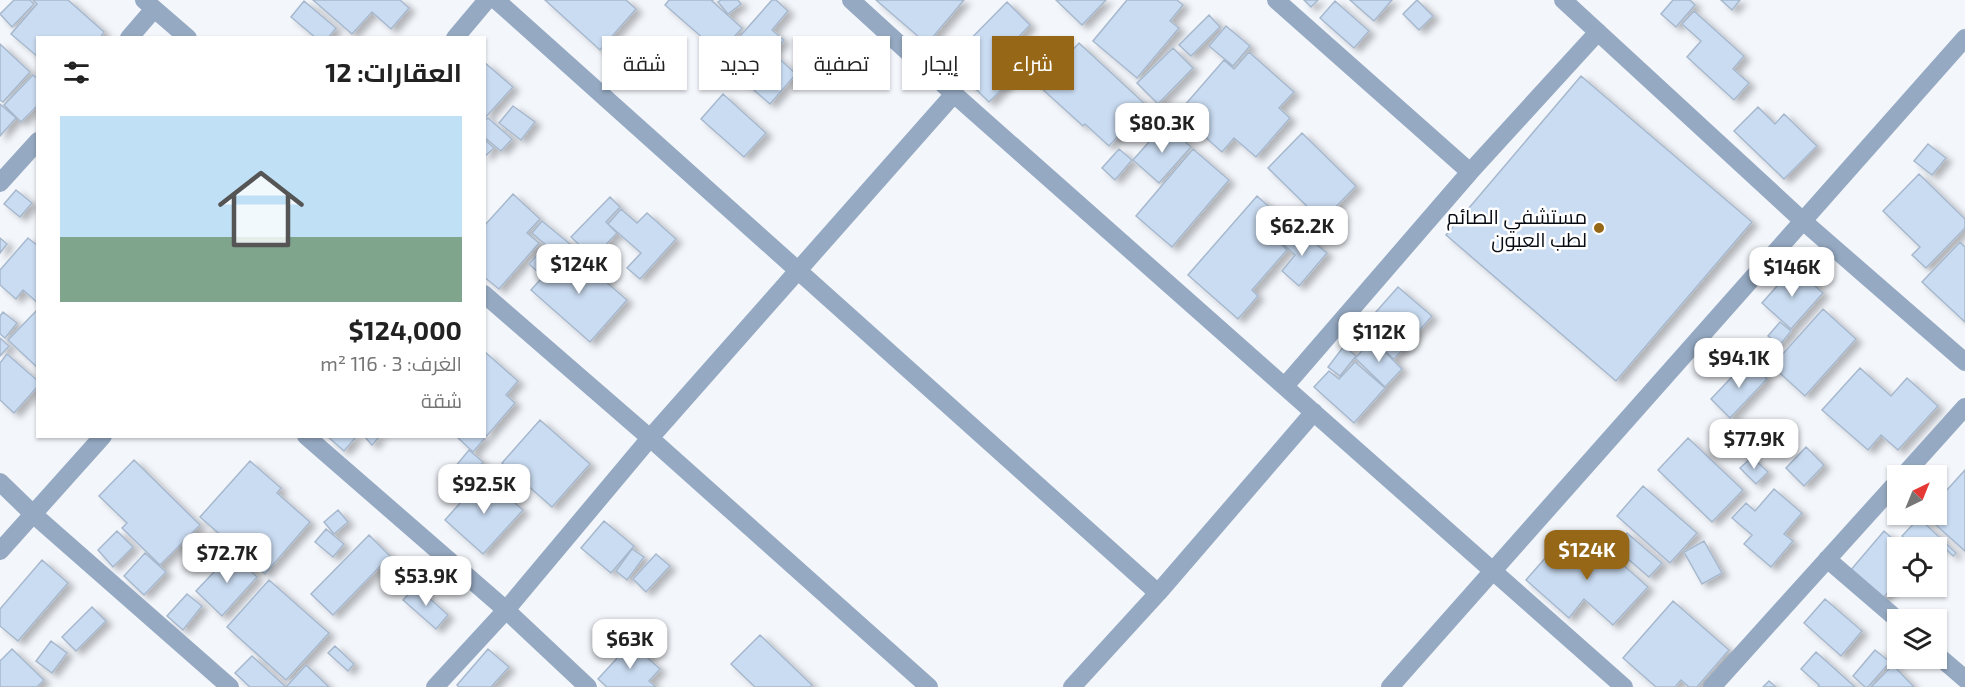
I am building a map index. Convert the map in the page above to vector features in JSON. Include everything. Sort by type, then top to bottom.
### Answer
[{"type":"street","points":[[457,36],[487,0]]},
{"type":"street","points":[[496,0],[1158,593]]},
{"type":"street","points":[[851,0],[954,94],[1624,687]]},
{"type":"street","points":[[1276,0],[1470,172]]},
{"type":"street","points":[[1563,0],[1803,221],[1965,362]]},
{"type":"street","points":[[130,36],[149,4],[186,36]]},
{"type":"street","points":[[1285,387],[1470,172],[1598,32]]},
{"type":"street","points":[[1390,687],[1965,38]]},
{"type":"street","points":[[435,687],[506,610],[650,438],[954,94]]},
{"type":"street","points":[[3,175],[36,143]]},
{"type":"street","points":[[486,296],[650,438],[929,687]]},
{"type":"street","points":[[1913,465],[1965,407]]},
{"type":"street","points":[[1072,687],[1158,593],[1314,412]]},
{"type":"street","points":[[0,551],[101,438]]},
{"type":"street","points":[[308,438],[506,610],[588,687]]},
{"type":"street","points":[[0,482],[33,514],[230,687]]},
{"type":"street","points":[[1712,687],[1887,494]]},
{"type":"street","points":[[1827,559],[1887,611]]},
{"type":"street","points":[[1947,663],[1965,679]]},
{"type":"building","points":[[14,0],[30,0],[34,4],[12,27],[0,14]]},
{"type":"building","points":[[33,0],[68,0],[104,32],[101,36],[36,36],[36,55],[11,34],[37,4]]},
{"type":"building","points":[[313,0],[400,0],[409,8],[391,29],[372,12],[352,34]]},
{"type":"building","points":[[545,0],[626,0],[636,9],[612,36],[602,36],[600,50]]},
{"type":"building","points":[[669,0],[713,0],[742,28],[735,36],[701,36],[665,5]]},
{"type":"building","points":[[738,0],[741,4],[728,14],[718,2]]},
{"type":"building","points":[[772,0],[776,0],[788,11],[772,30],[779,36],[740,36]]},
{"type":"building","points":[[876,0],[964,0],[934,36],[918,36]]},
{"type":"building","points":[[1056,0],[1106,0],[1082,25]]},
{"type":"building","points":[[1127,0],[1177,0],[1183,5],[1170,21],[1179,28],[1137,78],[1093,41]]},
{"type":"building","points":[[1304,0],[1318,0],[1311,7]]},
{"type":"building","points":[[1350,0],[1392,0],[1374,21]]},
{"type":"building","points":[[1417,0],[1433,16],[1419,30],[1403,14]]},
{"type":"building","points":[[1673,0],[1690,0],[1695,5],[1676,27],[1661,14]]},
{"type":"building","points":[[1721,0],[1740,0],[1732,10]]},
{"type":"building","points":[[304,1],[336,28],[330,36],[314,36],[291,17]]},
{"type":"building","points":[[1335,1],[1369,31],[1354,48],[1320,18]]},
{"type":"building","points":[[1007,2],[1030,25],[1020,36],[992,36],[992,90],[1001,90],[989,102],[977,90],[980,90],[980,36],[974,36]]},
{"type":"building","points":[[1694,11],[1744,56],[1733,69],[1749,83],[1734,100],[1687,57],[1701,41],[1682,24]]},
{"type":"building","points":[[1209,15],[1220,27],[1191,56],[1179,45]]},
{"type":"building","points":[[1226,26],[1250,46],[1233,66],[1209,46]]},
{"type":"building","points":[[1079,43],[1146,105],[1109,146],[1043,90],[1074,90],[1074,48]]},
{"type":"building","points":[[0,44],[30,72],[3,102],[0,100]]},
{"type":"building","points":[[1173,48],[1193,68],[1158,104],[1137,83]]},
{"type":"building","points":[[1249,52],[1294,92],[1279,108],[1290,118],[1256,157],[1234,138],[1222,152],[1178,113],[1224,60],[1234,69]]},
{"type":"building","points":[[781,60],[793,71],[793,77],[770,104],[754,90],[781,90]]},
{"type":"building","points":[[486,64],[513,87],[486,117]]},
{"type":"building","points":[[33,75],[36,77],[36,107],[21,122],[4,105]]},
{"type":"building","name":"مستشفي الصائم لطب العيون","points":[[1581,76],[1752,222],[1616,381],[1446,235]]},
{"type":"building","points":[[723,94],[766,133],[744,157],[701,119]]},
{"type":"building","points":[[0,104],[16,118],[0,136]]},
{"type":"building","points":[[513,106],[535,122],[521,140],[499,123]]},
{"type":"building","points":[[1758,107],[1775,124],[1784,114],[1817,146],[1784,179],[1734,131]]},
{"type":"building","points":[[488,118],[512,139],[501,151],[486,139],[486,120]]},
{"type":"building","points":[[1165,124],[1191,147],[1159,183],[1133,160]]},
{"type":"building","points":[[1302,133],[1356,186],[1322,221],[1268,168]]},
{"type":"building","points":[[486,141],[494,148],[486,155]]},
{"type":"building","points":[[1928,144],[1946,158],[1932,175],[1914,161]]},
{"type":"building","points":[[1119,149],[1132,160],[1115,180],[1102,168]]},
{"type":"building","points":[[1193,149],[1229,180],[1172,247],[1136,216]]},
{"type":"building","points":[[1919,174],[1965,219],[1965,228],[1926,268],[1912,255],[1920,247],[1883,211]]},
{"type":"building","points":[[16,190],[32,203],[20,217],[4,204]]},
{"type":"building","points":[[513,194],[540,219],[527,233],[539,243],[499,289],[486,279],[486,224]]},
{"type":"building","points":[[1257,196],[1294,229],[1281,244],[1287,250],[1252,290],[1258,296],[1238,319],[1188,275]]},
{"type":"building","points":[[610,197],[620,207],[606,222],[617,233],[593,258],[571,237]]},
{"type":"building","points":[[621,209],[637,223],[647,213],[676,239],[640,279],[627,268],[641,253],[608,224]]},
{"type":"building","points":[[542,221],[570,244],[542,276],[529,264],[546,245],[532,233]]},
{"type":"building","points":[[1298,229],[1327,253],[1299,286],[1282,271],[1295,255],[1284,245]]},
{"type":"building","points":[[0,238],[7,244],[0,253]]},
{"type":"building","points":[[28,238],[36,244],[36,301],[23,290],[16,299],[0,285],[0,270]]},
{"type":"building","points":[[1960,242],[1965,247],[1965,322],[1922,282]]},
{"type":"building","points":[[568,249],[627,300],[590,342],[531,290]]},
{"type":"building","points":[[1794,267],[1823,293],[1791,329],[1762,303]]},
{"type":"building","points":[[1398,287],[1432,316],[1394,359],[1360,330]]},
{"type":"building","points":[[1823,309],[1856,339],[1805,396],[1772,366]]},
{"type":"building","points":[[36,311],[36,366],[8,340]]},
{"type":"building","points":[[3,312],[17,323],[5,338],[0,334],[0,316]]},
{"type":"building","points":[[1780,322],[1791,331],[1780,345],[1768,336]]},
{"type":"building","points":[[0,338],[9,346],[0,356]]},
{"type":"building","points":[[1373,340],[1402,369],[1385,387],[1355,358]]},
{"type":"building","points":[[1344,346],[1356,356],[1340,376],[1328,367]]},
{"type":"building","points":[[486,353],[518,381],[506,395],[515,403],[486,437]]},
{"type":"building","points":[[7,354],[36,379],[36,388],[14,413],[0,400],[0,363]]},
{"type":"building","points":[[1748,360],[1767,379],[1730,418],[1711,399]]},
{"type":"building","points":[[1355,362],[1385,388],[1354,423],[1314,387],[1329,371],[1339,379]]},
{"type":"building","points":[[1860,368],[1891,396],[1907,378],[1938,406],[1898,450],[1881,435],[1868,450],[1822,410]]},
{"type":"building","points":[[540,420],[590,464],[552,507],[502,463]]},
{"type":"building","points":[[329,438],[355,438],[344,451]]},
{"type":"building","points":[[366,438],[378,438],[372,445]]},
{"type":"building","points":[[458,438],[485,438],[473,452]]},
{"type":"building","points":[[1688,438],[1743,490],[1712,522],[1658,470]]},
{"type":"building","points":[[1806,447],[1824,465],[1804,486],[1786,468]]},
{"type":"building","points":[[469,450],[483,462],[463,485],[450,473]]},
{"type":"building","points":[[1752,457],[1768,472],[1756,484],[1740,468]]},
{"type":"building","points":[[134,460],[200,525],[160,565],[122,528],[127,523],[99,496]]},
{"type":"building","points":[[250,461],[281,488],[277,493],[310,522],[265,574],[200,517]]},
{"type":"building","points":[[1965,470],[1965,551],[1936,525],[1947,525],[1947,490]]},
{"type":"building","points":[[484,476],[523,510],[483,554],[445,520]]},
{"type":"building","points":[[1643,486],[1697,533],[1670,563],[1617,516]]},
{"type":"building","points":[[1774,489],[1802,513],[1784,534],[1793,541],[1771,567],[1744,544],[1752,535],[1732,518],[1746,503],[1755,511]]},
{"type":"building","points":[[338,510],[348,522],[334,534],[324,522]]},
{"type":"building","points":[[604,521],[634,546],[611,573],[581,548]]},
{"type":"building","points":[[1912,525],[1926,525],[1939,537],[1903,537]]},
{"type":"building","points":[[326,529],[344,544],[333,557],[315,542]]},
{"type":"building","points":[[117,531],[133,547],[113,567],[98,550]]},
{"type":"building","points":[[1884,531],[1891,537],[1887,537],[1887,593],[1882,599],[1850,571]]},
{"type":"building","points":[[1587,533],[1648,587],[1613,625],[1584,599],[1569,618],[1526,580],[1554,548],[1565,558]]},
{"type":"building","points":[[1627,533],[1662,563],[1649,577],[1614,547]]},
{"type":"building","points":[[369,535],[390,556],[333,615],[311,594]]},
{"type":"building","points":[[1704,541],[1722,573],[1702,584],[1684,552]]},
{"type":"building","points":[[1947,544],[1956,553],[1953,556],[1947,550]]},
{"type":"building","points":[[632,549],[644,557],[627,580],[616,571]]},
{"type":"building","points":[[145,553],[166,572],[144,595],[124,576]]},
{"type":"building","points":[[232,553],[257,577],[222,616],[196,591]]},
{"type":"building","points":[[656,554],[670,566],[646,592],[633,579]]},
{"type":"building","points":[[42,560],[68,583],[18,641],[0,626],[0,609]]},
{"type":"building","points":[[269,580],[329,633],[286,680],[227,627]]},
{"type":"building","points":[[416,586],[448,615],[436,629],[403,600]]},
{"type":"building","points":[[187,594],[202,606],[183,630],[167,616]]},
{"type":"building","points":[[1825,599],[1862,631],[1841,656],[1804,623]]},
{"type":"building","points":[[1673,601],[1729,650],[1697,687],[1689,687],[1681,680],[1675,687],[1656,687],[1623,658]]},
{"type":"building","points":[[92,607],[106,621],[76,651],[62,637]]},
{"type":"building","points":[[760,635],[812,685],[810,687],[755,687],[731,664]]},
{"type":"building","points":[[51,641],[67,653],[52,673],[36,661]]},
{"type":"building","points":[[631,643],[660,669],[649,681],[656,687],[607,687],[598,679]]},
{"type":"building","points":[[335,646],[354,664],[348,671],[328,653]]},
{"type":"building","points":[[12,649],[44,680],[37,687],[0,687],[0,661]]},
{"type":"building","points":[[488,649],[509,667],[491,687],[459,687],[457,685]]},
{"type":"building","points":[[1875,650],[1887,660],[1887,665],[1868,687],[1853,676]]},
{"type":"building","points":[[1816,652],[1855,687],[1818,687],[1819,685],[1801,669]]},
{"type":"building","points":[[252,656],[286,687],[250,687],[235,673]]},
{"type":"building","points":[[306,665],[329,687],[286,687]]},
{"type":"building","points":[[1889,669],[1897,669],[1914,687],[1871,687]]},
{"type":"building","points":[[1769,681],[1776,687],[1763,687]]},
{"type":"place","name":"مستشفي الصائم لطب العيون","points":[[1599,228]]}]
